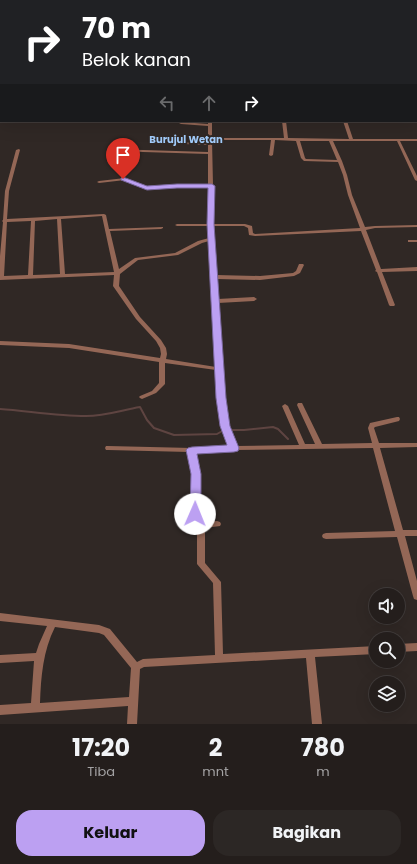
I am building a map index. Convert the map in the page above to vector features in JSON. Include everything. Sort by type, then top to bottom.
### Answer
[{"type":"street","points":[[284,122],[286,139]]},
{"type":"street","points":[[345,122],[351,139]]},
{"type":"street","points":[[181,123],[210,123],[212,186],[211,224],[213,238],[219,370],[225,426],[234,448]]},
{"type":"street","points":[[185,135],[184,143],[273,139],[417,140]]},
{"type":"street","points":[[272,155],[273,139]]},
{"type":"street","points":[[298,139],[303,158],[305,160],[340,161]]},
{"type":"street","points":[[330,139],[340,161],[350,195],[392,305]]},
{"type":"street","points":[[398,140],[417,179]]},
{"type":"street","points":[[18,150],[8,191],[4,221],[5,246],[1,278],[117,273],[137,259],[176,254],[198,243],[213,238]]},
{"type":"street","points":[[112,150],[211,153]]},
{"type":"street","points":[[99,182],[125,179],[148,188],[212,186]]},
{"type":"street","points":[[4,221],[104,215],[117,273],[116,286],[138,318],[161,344],[164,353],[162,385],[154,392],[142,397]]},
{"type":"street","points":[[59,217],[63,275]]},
{"type":"street","points":[[30,277],[33,219]]},
{"type":"street","points":[[177,225],[246,225],[250,226],[251,234],[255,235],[375,227],[417,226]]},
{"type":"street","points":[[108,230],[161,228]]},
{"type":"street","points":[[410,241],[417,240]]},
{"type":"street","points":[[214,277],[260,278],[294,274],[298,272],[302,265]]},
{"type":"street","points":[[378,271],[417,269]]},
{"type":"street","points":[[216,301],[254,298]]},
{"type":"street","points":[[0,343],[69,346],[219,370]]},
{"type":"street","points":[[300,405],[320,447]]},
{"type":"street","points":[[285,406],[303,447]]},
{"type":"street","points":[[397,419],[371,425],[371,430],[417,596]]},
{"type":"street","points":[[108,448],[192,450],[417,445]]},
{"type":"street","points":[[192,450],[196,474],[195,514]]},
{"type":"street","points":[[217,524],[203,525],[201,527],[202,564],[217,582],[219,658]]},
{"type":"street","points":[[326,536],[417,533]]},
{"type":"street","points":[[0,618],[93,627],[107,632],[136,667],[132,724]]},
{"type":"street","points":[[35,707],[39,657],[44,639],[53,623]]},
{"type":"street","points":[[405,648],[417,647]]},
{"type":"street","points":[[136,667],[143,663],[369,650]]},
{"type":"street","points":[[310,653],[317,724]]},
{"type":"street","points":[[0,659],[39,657]]},
{"type":"street","points":[[0,710],[133,701]]},
{"type":"waterway","points":[[0,409],[75,416],[93,416],[140,407],[147,420],[154,428],[174,435],[217,434],[224,430],[244,430],[273,427],[278,429],[288,439]]},
{"type":"district","name":"Burujul Wetan","points":[[186,139]]},
{"type":"route","points":[[123,179],[144,188],[212,186],[211,224],[221,398],[225,426],[234,448],[192,450],[196,474],[195,514]]}]
